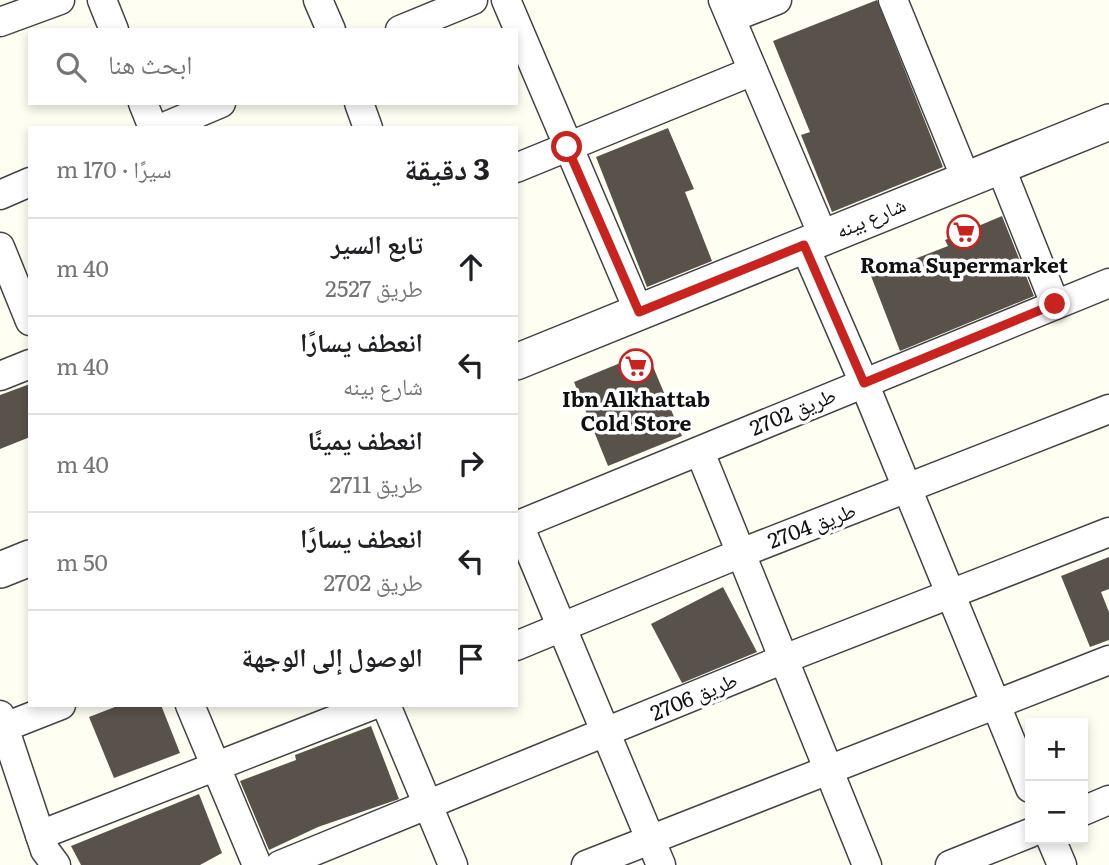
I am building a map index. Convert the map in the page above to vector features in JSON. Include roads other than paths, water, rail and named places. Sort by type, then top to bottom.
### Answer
[{"type":"street","points":[[0,23],[60,0]]},
{"type":"street","points":[[102,0],[113,28]]},
{"type":"street","points":[[318,0],[330,28]]},
{"type":"street","points":[[405,28],[473,0]]},
{"type":"street","points":[[506,0],[518,28]]},
{"type":"street","points":[[777,0],[727,9],[753,71],[864,383],[1027,781]]},
{"type":"street","points":[[893,0],[966,178]]},
{"type":"street","points":[[518,29],[639,312]]},
{"type":"street","points":[[518,166],[753,71]]},
{"type":"street","points":[[144,105],[152,126]]},
{"type":"street","points":[[167,126],[216,105]]},
{"type":"street","points":[[360,105],[367,126]]},
{"type":"street","name":"شارع بينه","points":[[518,361],[1109,122]]},
{"type":"street","points":[[1000,166],[1055,304]]},
{"type":"street","points":[[0,195],[28,183]]},
{"type":"street","points":[[0,247],[28,316]]},
{"type":"street","name":"طريق 2702","points":[[518,526],[1109,282]]},
{"type":"street","points":[[0,376],[28,365]]},
{"type":"street","name":"طريق 2704","points":[[518,645],[741,553],[907,491],[1109,410]]},
{"type":"street","points":[[700,452],[867,865]]},
{"type":"street","points":[[518,526],[661,865]]},
{"type":"street","name":"طريق 2706","points":[[280,865],[607,734],[784,659],[1109,532]]},
{"type":"street","points":[[0,570],[28,559]]},
{"type":"street","points":[[586,865],[651,837],[1109,660]]},
{"type":"street","points":[[55,707],[2,724],[40,835],[56,865]]},
{"type":"street","points":[[191,707],[257,865]]},
{"type":"street","points":[[40,835],[368,707]]},
{"type":"street","points":[[387,707],[453,865]]},
{"type":"street","points":[[1088,809],[1109,800]]},
{"type":"street","points":[[950,865],[1025,835]]},
{"type":"street","points":[[1053,844],[1062,865]]},
{"type":"place","name":"Roma Supermarket","points":[[964,232]]},
{"type":"place","name":"Ibn Alkhattab Cold Store","points":[[636,366]]}]
